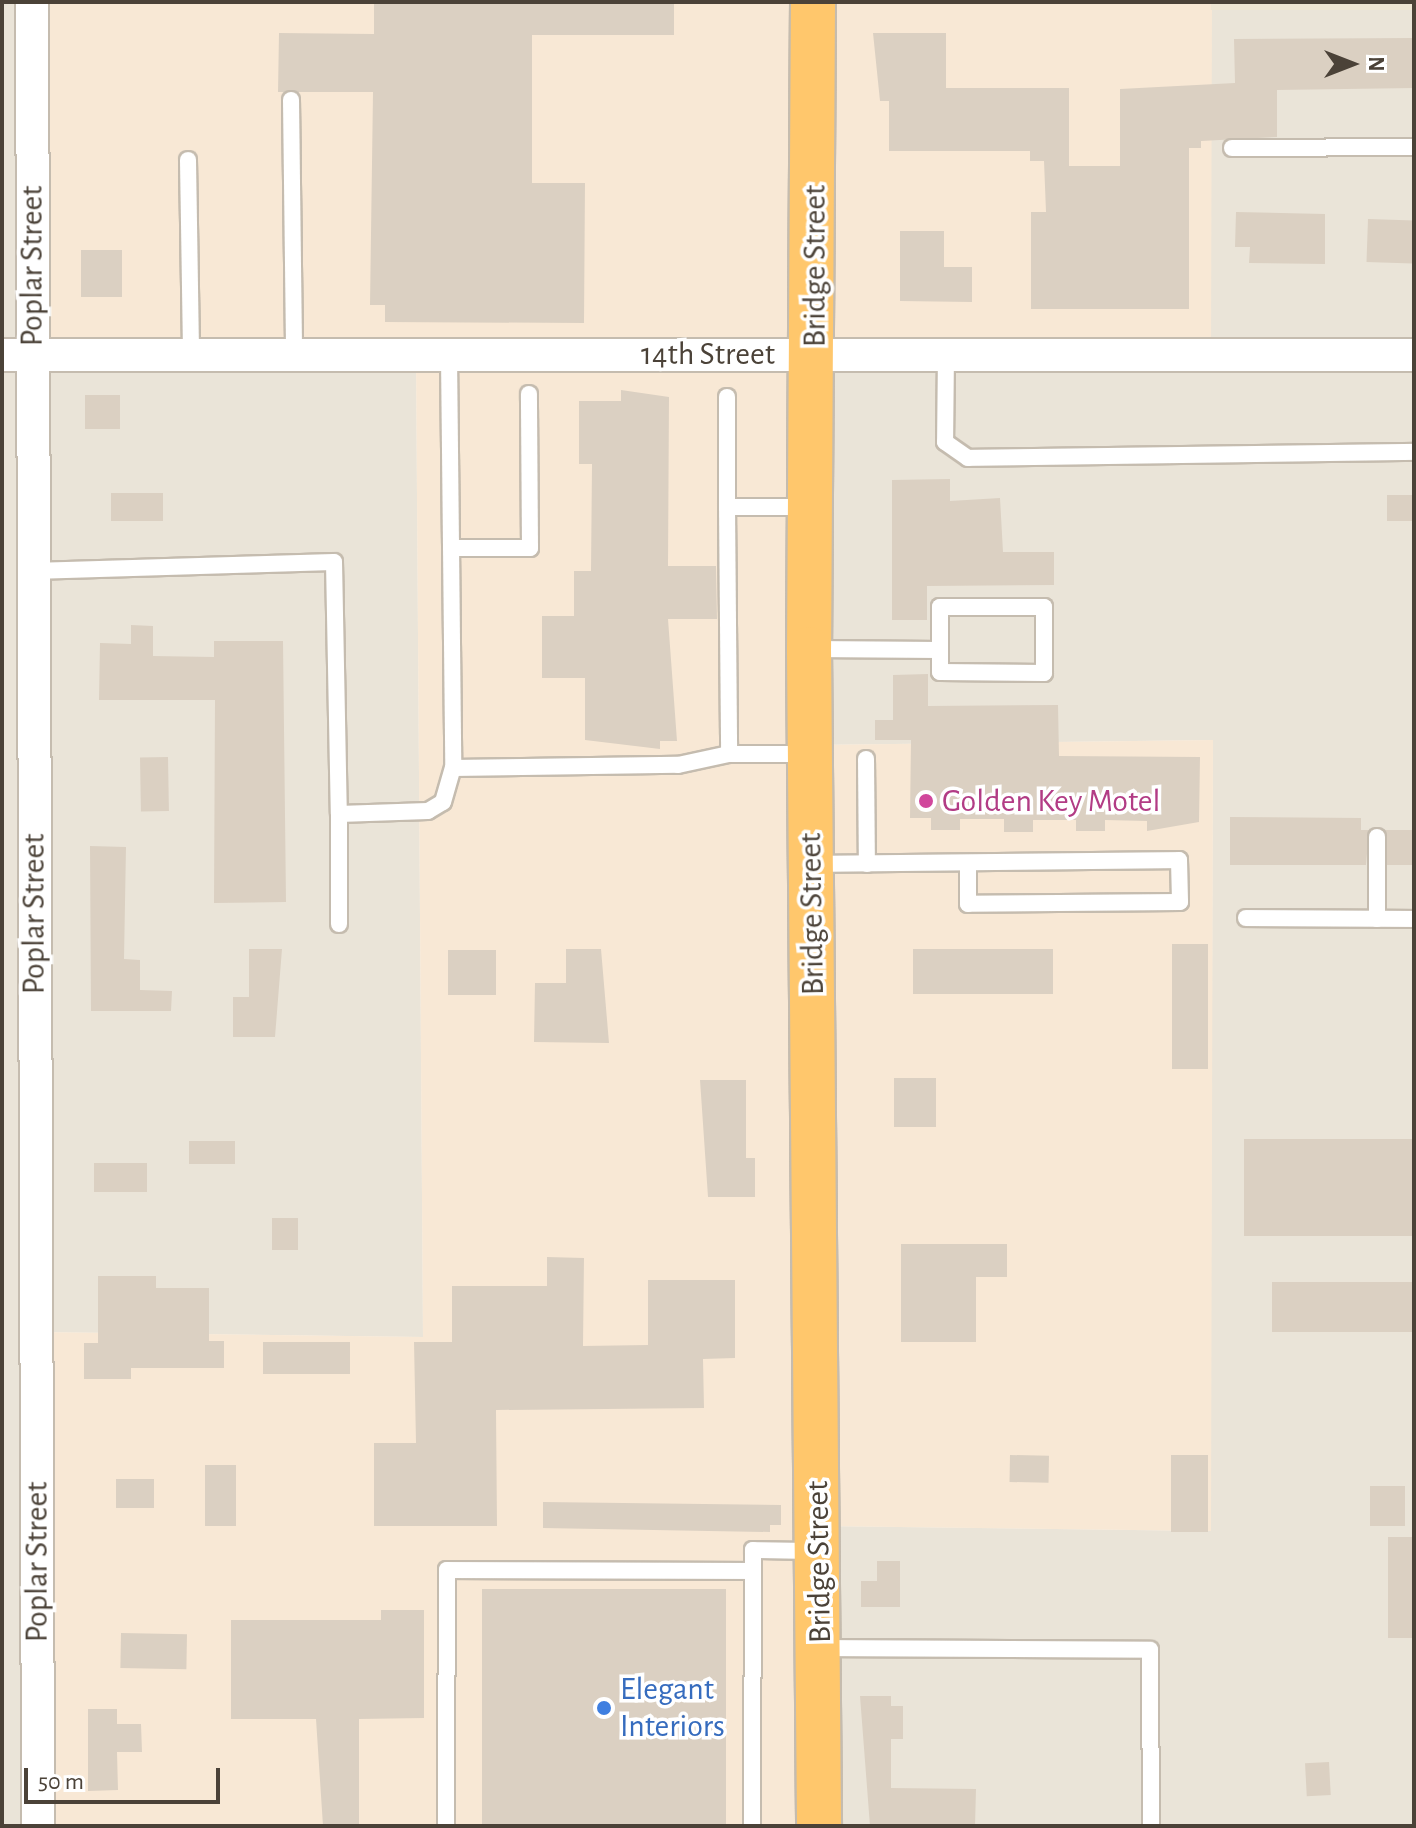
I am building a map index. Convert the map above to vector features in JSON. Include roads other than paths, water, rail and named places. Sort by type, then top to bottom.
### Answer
[{"type":"highway","name":"Bridge Street","points":[[813,2],[815,353],[809,649],[820,1648],[819,1826]]},
{"type":"street","name":"Poplar Street","points":[[32,2],[17,355],[32,571],[38,1826]]},
{"type":"street","name":"14th Street","points":[[17,355],[1414,355]]},
{"type":"lane","points":[[291,100],[294,356]]},
{"type":"lane","points":[[1232,148],[1414,147]]},
{"type":"lane","points":[[188,160],[191,356]]},
{"type":"lane","points":[[946,353],[945,442],[968,458],[1414,452]]},
{"type":"lane","points":[[339,814],[428,811],[443,802],[453,768],[449,355]]},
{"type":"lane","points":[[451,548],[530,548],[529,394]]},
{"type":"lane","points":[[727,397],[729,754]]},
{"type":"lane","points":[[727,507],[812,507]]},
{"type":"lane","points":[[32,571],[334,562],[339,924]]},
{"type":"lane","points":[[940,607],[1044,607],[1044,673],[940,672],[940,650],[940,607]]},
{"type":"lane","points":[[809,649],[940,650]]},
{"type":"lane","points":[[453,768],[678,765],[729,754],[810,754]]},
{"type":"lane","points":[[866,759],[867,864]]},
{"type":"lane","points":[[1377,837],[1377,919]]},
{"type":"lane","points":[[812,864],[1179,860],[1180,902],[968,904],[968,863]]},
{"type":"lane","points":[[1246,918],[1414,919]]},
{"type":"lane","points":[[752,1826],[753,1550],[819,1551]]},
{"type":"lane","points":[[446,1826],[447,1570],[752,1571]]},
{"type":"lane","points":[[820,1648],[1150,1650],[1151,1826]]},
{"type":"place","name":"Golden Key Motel","points":[[926,801]]},
{"type":"place","name":"Elegant Interiors","points":[[604,1708]]}]
